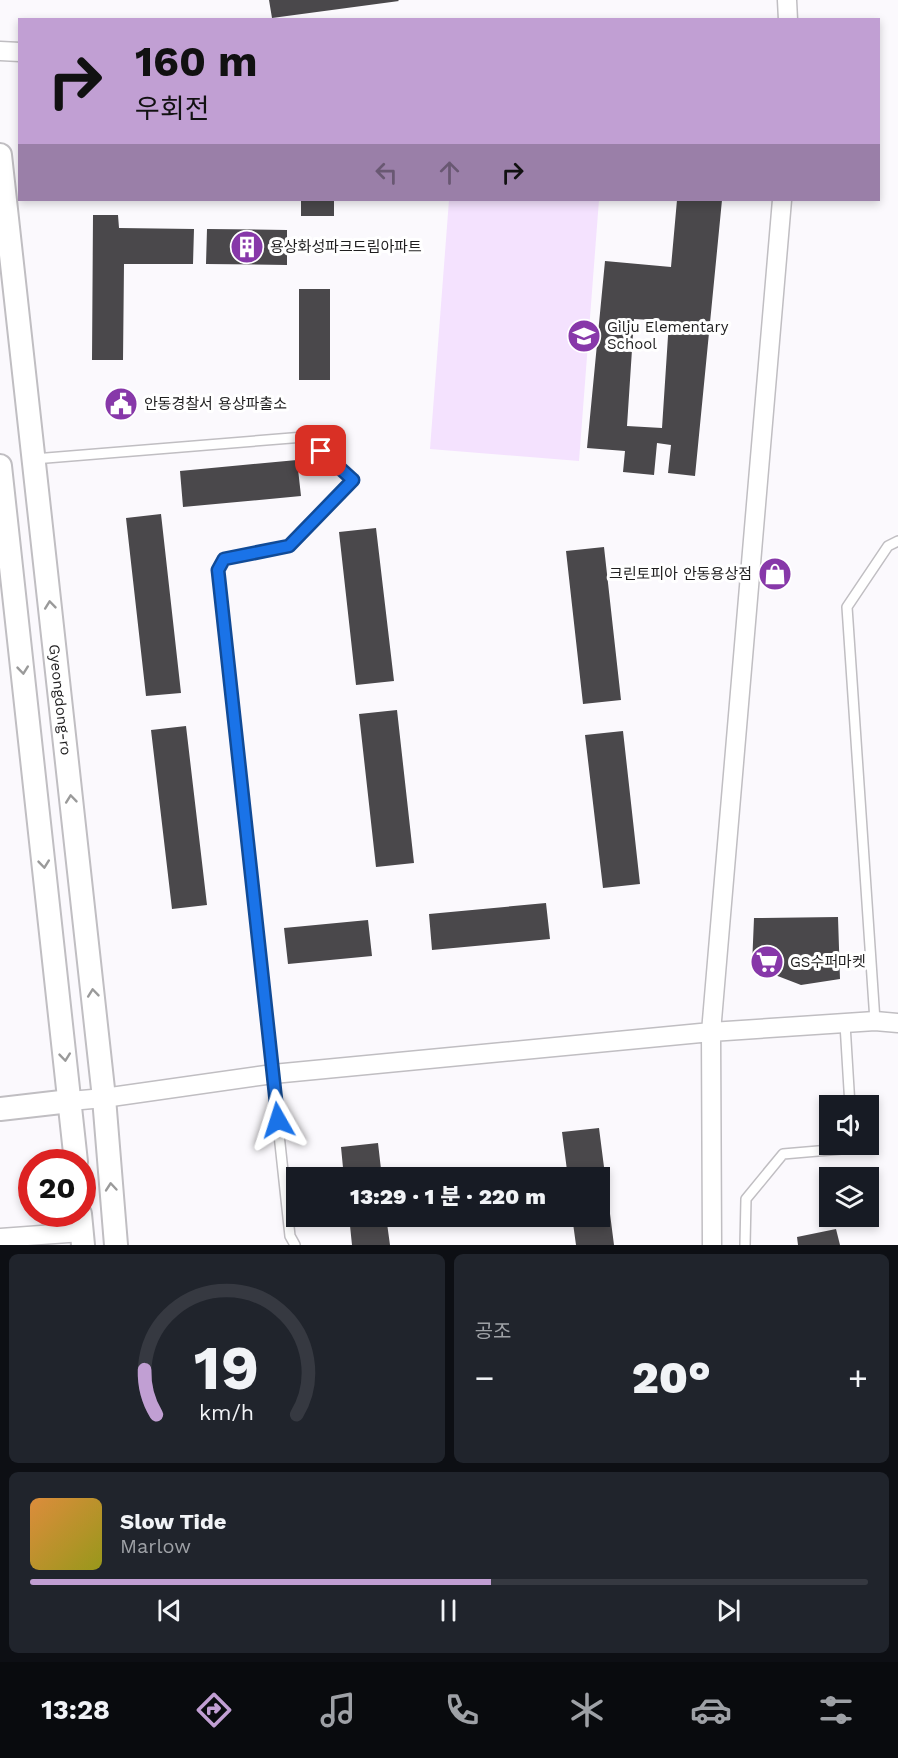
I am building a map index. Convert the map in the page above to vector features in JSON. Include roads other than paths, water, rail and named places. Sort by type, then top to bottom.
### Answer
[{"type":"street","points":[[787,0],[788,18]]},
{"type":"street","points":[[0,51],[18,52]]},
{"type":"street","name":"Gyeongdong-ro","points":[[0,155],[104,1098],[116,1245]]},
{"type":"street","points":[[712,1245],[711,1032],[782,201]]},
{"type":"street","points":[[0,466],[75,1149]]},
{"type":"street","points":[[0,1109],[104,1098],[273,1074],[711,1032],[874,1022],[898,1023]]},
{"type":"street","points":[[0,1238],[82,1230]]},
{"type":"lane","points":[[34,459],[304,437],[353,480],[289,546],[224,559],[218,570],[290,1236],[295,1245]]},
{"type":"lane","points":[[874,1022],[847,607],[888,546],[898,541]]},
{"type":"lane","points":[[845,1024],[849,1095]]},
{"type":"lane","points":[[746,1245],[746,1199],[783,1154],[819,1151]]},
{"type":"place","name":"용상화성파크드림아파트","points":[[247,247]]},
{"type":"place","name":"Gilju Elementary School","points":[[584,336]]},
{"type":"place","name":"안동경찰서 용상파출소","points":[[121,404]]},
{"type":"place","name":"크린토피아 안동용상점","points":[[775,574]]},
{"type":"place","name":"GS수퍼마켓","points":[[767,962]]}]
